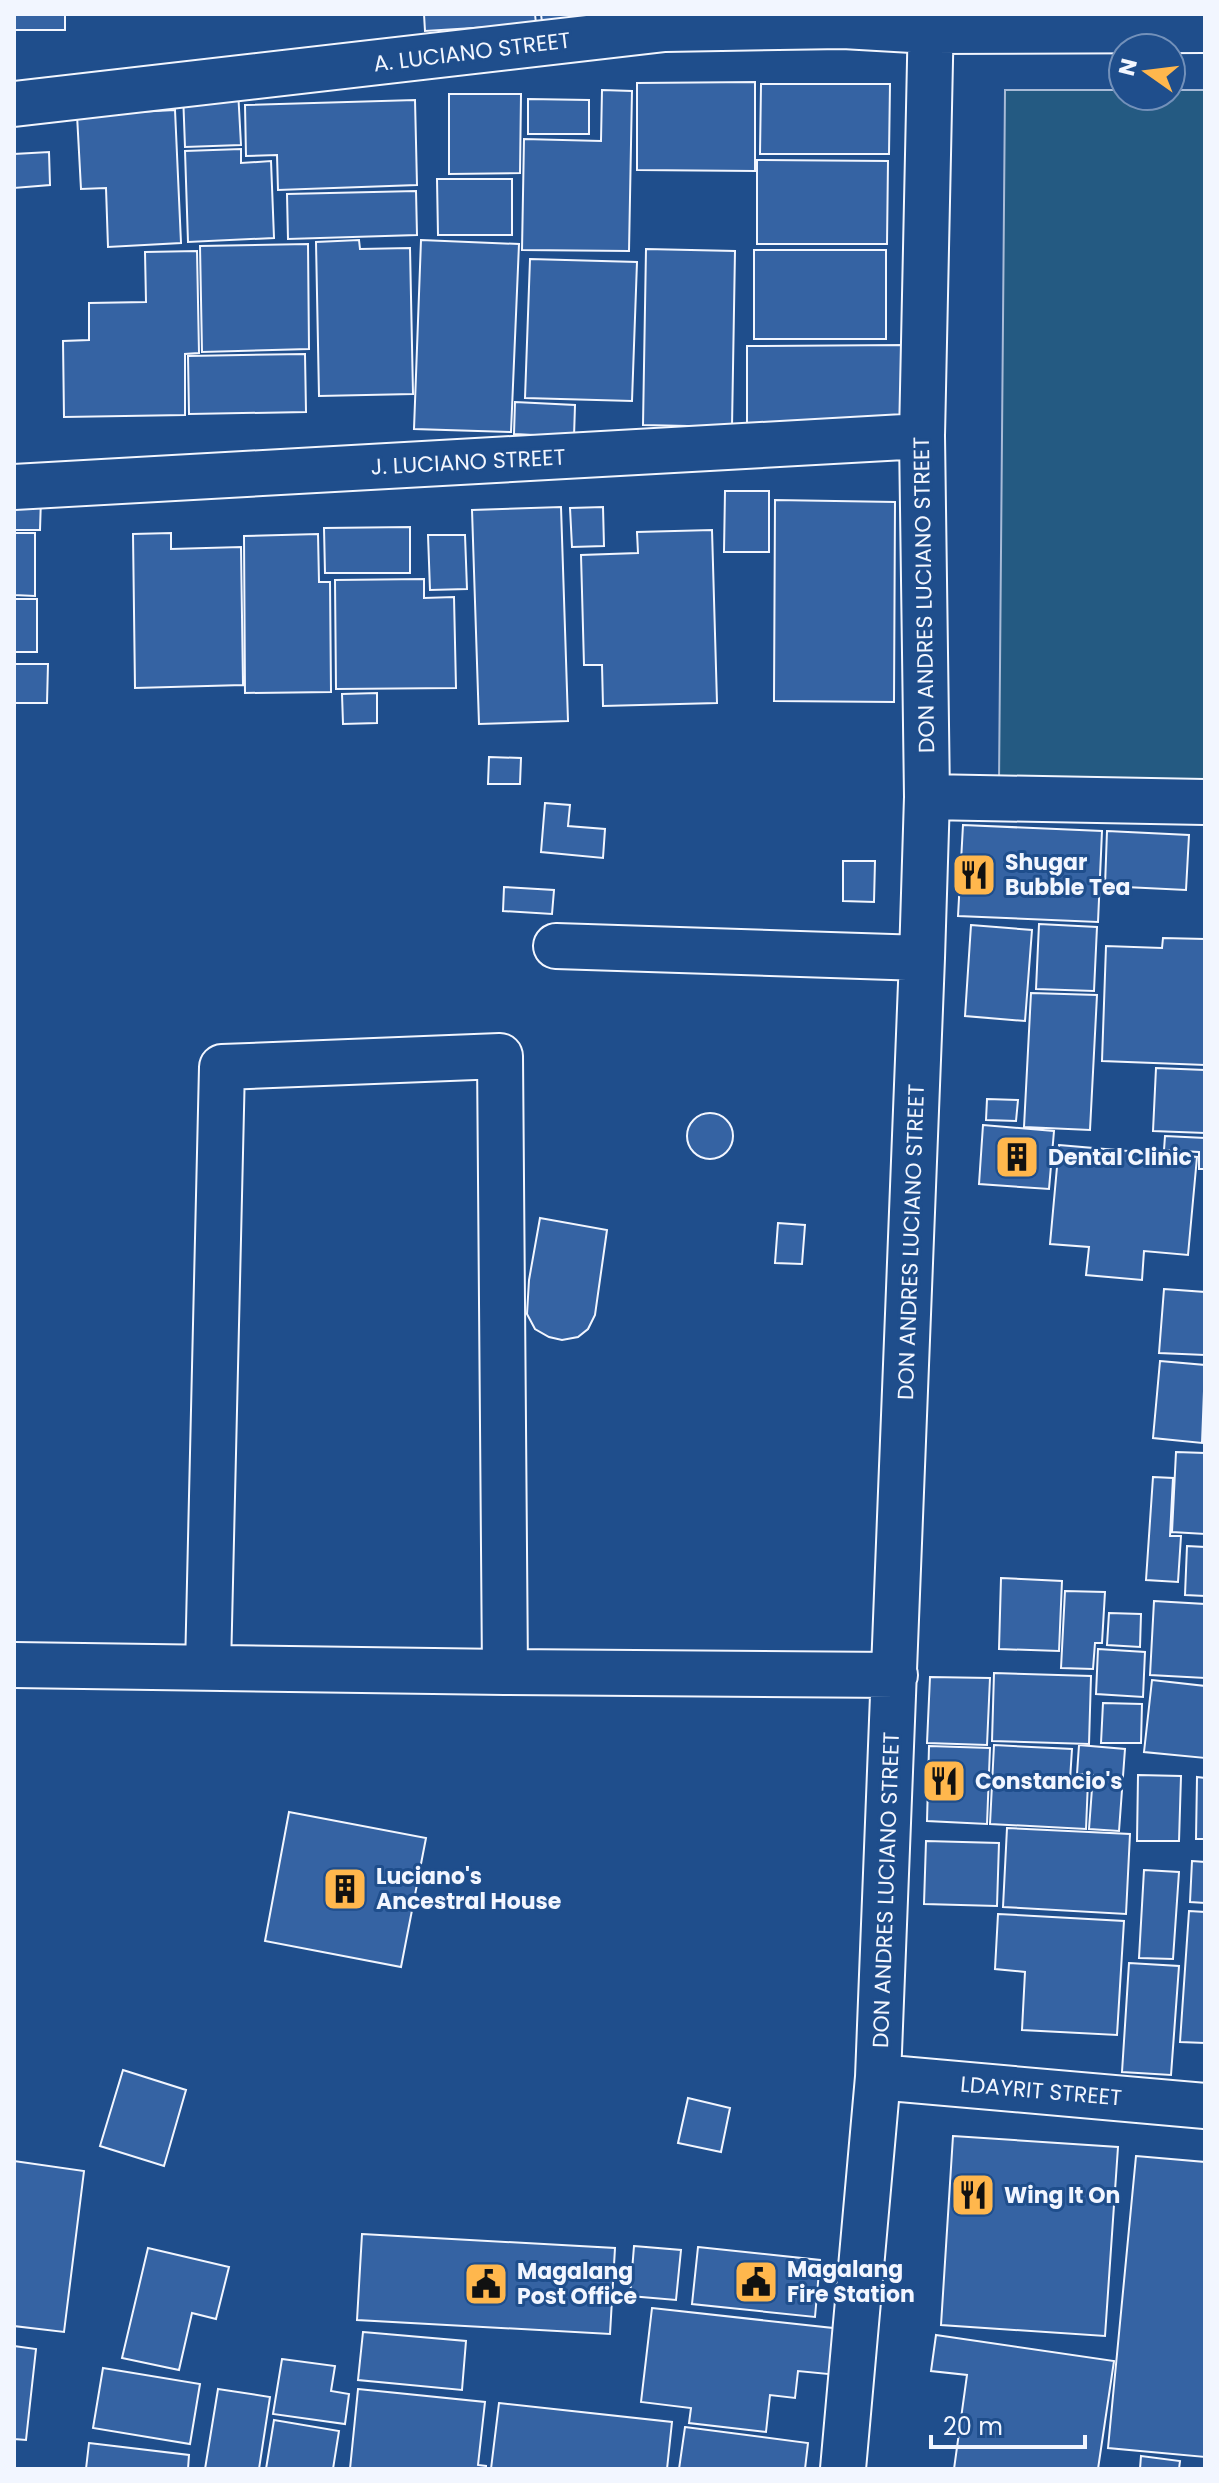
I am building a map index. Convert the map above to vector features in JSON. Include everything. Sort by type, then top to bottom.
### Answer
[{"type":"street","name":"A. LUCIANO STREET","points":[[14,104],[665,29],[931,22],[1205,30]]},
{"type":"street","name":"DON ANDRES LUCIANO STREET","points":[[843,2469],[878,2077],[922,958],[927,797],[922,436],[931,22]]},
{"type":"street","name":"J. LUCIANO STREET","points":[[14,487],[922,436]]},
{"type":"street","points":[[927,797],[1205,802]]},
{"type":"street","points":[[556,946],[922,958]]},
{"type":"street","points":[[208,1668],[222,1067],[500,1056],[505,1672]]},
{"type":"street","points":[[14,1665],[895,1675]]},
{"type":"street","name":"LDAYRIT STREET","points":[[878,2077],[1205,2106]]},
{"type":"shaded area","points":[[1005,90],[1107,90],[1107,112],[1187,112],[1187,90],[1205,90],[1205,784],[999,783]]},
{"type":"building","points":[[14,14],[65,14],[65,30],[14,30]]},
{"type":"building","points":[[424,14],[535,14],[536,24],[425,31]]},
{"type":"building","points":[[541,14],[634,14],[542,22]]},
{"type":"building","points":[[755,82],[755,171],[637,170],[637,83]]},
{"type":"building","points":[[761,84],[890,84],[889,154],[760,154]]},
{"type":"building","points":[[238,90],[241,145],[185,147],[183,93]]},
{"type":"building","points":[[602,90],[632,91],[629,251],[522,250],[524,139],[601,141]]},
{"type":"building","points":[[449,94],[521,94],[520,173],[449,174]]},
{"type":"building","points":[[528,99],[589,100],[589,134],[528,134]]},
{"type":"building","points":[[415,100],[417,185],[278,190],[277,155],[246,156],[245,105]]},
{"type":"building","points":[[175,110],[181,243],[108,247],[106,188],[81,189],[77,115]]},
{"type":"building","points":[[241,149],[241,163],[271,161],[274,238],[188,242],[185,151]]},
{"type":"building","points":[[49,152],[50,185],[14,188],[14,154]]},
{"type":"building","points":[[757,160],[888,161],[887,244],[757,244]]},
{"type":"building","points":[[437,179],[512,179],[512,235],[438,235]]},
{"type":"building","points":[[416,191],[417,235],[288,239],[287,194]]},
{"type":"building","points":[[359,240],[360,249],[410,248],[413,394],[319,396],[316,242]]},
{"type":"building","points":[[421,240],[519,244],[511,432],[414,429]]},
{"type":"building","points":[[308,244],[309,349],[202,352],[200,246]]},
{"type":"building","points":[[646,249],[735,251],[732,427],[643,425]]},
{"type":"building","points":[[754,250],[886,250],[886,339],[754,339]]},
{"type":"building","points":[[197,251],[199,353],[185,354],[185,415],[64,417],[63,341],[89,340],[89,303],[146,302],[145,252]]},
{"type":"building","points":[[530,259],[637,262],[632,401],[525,398]]},
{"type":"building","points":[[903,345],[903,427],[747,427],[747,346]]},
{"type":"building","points":[[305,354],[306,412],[189,414],[188,356]]},
{"type":"building","points":[[515,402],[575,405],[574,437],[514,434]]},
{"type":"building","points":[[725,491],[769,491],[769,552],[724,552]]},
{"type":"building","points":[[14,498],[41,498],[40,530],[14,530]]},
{"type":"building","points":[[775,500],[895,502],[894,702],[774,701]]},
{"type":"building","points":[[561,507],[568,721],[479,724],[472,510]]},
{"type":"building","points":[[603,507],[604,546],[572,547],[570,508]]},
{"type":"building","points":[[410,527],[410,573],[325,573],[324,528]]},
{"type":"building","points":[[712,530],[717,703],[603,706],[602,665],[584,665],[581,555],[638,553],[637,532]]},
{"type":"building","points":[[14,533],[35,533],[35,596],[14,595]]},
{"type":"building","points":[[171,533],[171,549],[241,547],[243,685],[135,688],[133,534]]},
{"type":"building","points":[[318,534],[319,582],[330,582],[331,692],[245,693],[244,536]]},
{"type":"building","points":[[428,535],[465,535],[467,589],[430,590]]},
{"type":"building","points":[[424,579],[424,598],[454,597],[456,688],[336,689],[335,580]]},
{"type":"building","points":[[14,599],[37,599],[37,652],[14,652]]},
{"type":"building","points":[[14,664],[48,664],[47,703],[14,703]]},
{"type":"building","points":[[377,693],[377,723],[343,724],[342,694]]},
{"type":"building","points":[[489,757],[521,758],[520,784],[488,784]]},
{"type":"building","points":[[545,803],[570,805],[568,826],[605,829],[603,858],[541,852]]},
{"type":"building","points":[[963,825],[1102,831],[1098,922],[958,916]]},
{"type":"building","points":[[1107,831],[1189,835],[1186,890],[1105,886]]},
{"type":"building","points":[[843,861],[875,861],[874,902],[843,901]]},
{"type":"building","points":[[504,887],[554,890],[552,914],[503,911]]},
{"type":"building","points":[[1039,924],[1097,927],[1094,991],[1036,989]]},
{"type":"building","points":[[971,925],[1032,930],[1025,1021],[965,1016]]},
{"type":"building","points":[[1163,938],[1205,939],[1205,1065],[1102,1061],[1106,946],[1162,948]]},
{"type":"building","points":[[1031,993],[1097,995],[1090,1130],[1024,1127]]},
{"type":"building","points":[[1156,1068],[1205,1070],[1205,1133],[1153,1131]]},
{"type":"building","points":[[987,1099],[1018,1100],[1016,1121],[986,1120]]},
{"type":"building","points":[[710,1113],[719,1114],[726,1120],[732,1127],[732,1145],[726,1152],[719,1158],[710,1159],[701,1158],[694,1152],[688,1145],[687,1136],[688,1127],[694,1120],[701,1114]]},
{"type":"building","name":"Dental Clinic","points":[[983,1125],[1054,1131],[1049,1189],[979,1184]]},
{"type":"building","points":[[1165,1136],[1205,1138],[1205,1169],[1199,1169],[1199,1152],[1164,1150]]},
{"type":"building","points":[[1059,1145],[1197,1157],[1188,1255],[1144,1251],[1142,1280],[1086,1275],[1089,1247],[1050,1244]]},
{"type":"building","points":[[540,1218],[607,1230],[595,1315],[588,1329],[578,1337],[562,1340],[549,1337],[535,1329],[527,1314],[529,1280]]},
{"type":"building","points":[[778,1223],[805,1225],[802,1264],[775,1263]]},
{"type":"building","points":[[1164,1289],[1205,1292],[1205,1355],[1159,1353]]},
{"type":"building","points":[[1160,1361],[1205,1365],[1202,1443],[1153,1438]]},
{"type":"building","points":[[1176,1452],[1205,1453],[1205,1534],[1172,1532]]},
{"type":"building","points":[[1153,1477],[1173,1478],[1170,1536],[1181,1536],[1178,1582],[1146,1580]]},
{"type":"building","points":[[1187,1546],[1205,1547],[1205,1596],[1185,1595]]},
{"type":"building","points":[[1001,1578],[1062,1581],[1059,1651],[999,1649]]},
{"type":"building","points":[[1065,1591],[1105,1592],[1102,1643],[1095,1643],[1093,1669],[1061,1668]]},
{"type":"building","points":[[1154,1601],[1205,1604],[1205,1678],[1150,1675]]},
{"type":"building","points":[[1109,1613],[1141,1614],[1140,1647],[1107,1645]]},
{"type":"building","points":[[1098,1649],[1145,1652],[1143,1697],[1096,1694]]},
{"type":"building","points":[[994,1673],[1091,1676],[1089,1744],[992,1741]]},
{"type":"building","points":[[930,1677],[990,1678],[987,1745],[927,1743]]},
{"type":"building","points":[[1152,1680],[1205,1686],[1205,1758],[1144,1752]]},
{"type":"building","points":[[1103,1703],[1142,1704],[1141,1743],[1101,1743]]},
{"type":"building","points":[[994,1745],[1072,1749],[1070,1780],[1088,1781],[1086,1829],[990,1824]]},
{"type":"building","points":[[1079,1745],[1125,1749],[1119,1831],[1089,1829],[1093,1775],[1077,1774]]},
{"type":"building","points":[[929,1746],[990,1748],[987,1824],[927,1821]]},
{"type":"building","points":[[1138,1775],[1181,1776],[1179,1841],[1137,1841]]},
{"type":"building","points":[[1197,1777],[1205,1778],[1205,1839],[1196,1839]]},
{"type":"building","name":"Luciano's Ancestral House","points":[[289,1812],[426,1838],[401,1967],[265,1941]]},
{"type":"building","points":[[1007,1828],[1130,1834],[1126,1914],[1003,1907]]},
{"type":"building","points":[[926,1841],[999,1843],[997,1906],[924,1904]]},
{"type":"building","points":[[1192,1861],[1205,1862],[1205,1903],[1190,1902]]},
{"type":"building","points":[[1144,1870],[1179,1872],[1173,1959],[1139,1958]]},
{"type":"building","points":[[1189,1911],[1205,1912],[1205,2043],[1180,2042]]},
{"type":"building","points":[[998,1914],[1124,1921],[1117,2035],[1022,2030],[1025,1972],[995,1969]]},
{"type":"building","points":[[1129,1963],[1179,1966],[1171,2075],[1122,2072]]},
{"type":"building","points":[[123,2070],[186,2090],[164,2166],[100,2146]]},
{"type":"building","points":[[688,2098],[730,2108],[721,2152],[678,2143]]},
{"type":"building","points":[[953,2136],[1118,2147],[1105,2336],[941,2325]]},
{"type":"building","points":[[1136,2156],[1205,2162],[1205,2457],[1108,2448]]},
{"type":"building","points":[[14,2161],[84,2171],[64,2332],[14,2326]]},
{"type":"building","name":"Magalang Post Office","points":[[362,2234],[615,2248],[610,2334],[357,2320]]},
{"type":"building","points":[[634,2246],[681,2250],[676,2300],[630,2296]]},
{"type":"building","name":"Magalang Fire Station","points":[[698,2247],[820,2260],[815,2317],[692,2304]]},
{"type":"building","points":[[148,2248],[229,2267],[216,2319],[192,2313],[179,2370],[122,2358]]},
{"type":"building","points":[[652,2308],[842,2329],[838,2375],[798,2371],[795,2398],[770,2395],[766,2432],[689,2423],[691,2408],[641,2402]]},
{"type":"building","points":[[363,2332],[466,2341],[462,2390],[358,2380]]},
{"type":"building","points":[[936,2335],[1114,2361],[1098,2469],[954,2469],[967,2375],[931,2371]]},
{"type":"building","points":[[14,2346],[36,2349],[26,2440],[14,2439]]},
{"type":"building","points":[[282,2359],[335,2366],[331,2391],[349,2394],[345,2424],[273,2414]]},
{"type":"building","points":[[103,2368],[200,2384],[190,2444],[93,2428]]},
{"type":"building","points":[[218,2389],[270,2397],[259,2469],[205,2469]]},
{"type":"building","points":[[358,2389],[485,2402],[478,2465],[486,2466],[486,2469],[350,2469]]},
{"type":"building","points":[[499,2403],[672,2422],[667,2469],[491,2469]]},
{"type":"building","points":[[274,2420],[339,2431],[333,2469],[266,2469]]},
{"type":"building","points":[[685,2427],[808,2443],[805,2469],[679,2469]]},
{"type":"building","points":[[89,2443],[189,2455],[188,2469],[86,2469]]},
{"type":"building","points":[[1141,2456],[1180,2461],[1179,2469],[1140,2469]]},
{"type":"place","name":"Shugar Bubble Tea","points":[[974,875]]},
{"type":"place","name":"Dental Clinic","points":[[1017,1157]]},
{"type":"place","name":"Constancio's","points":[[944,1781]]},
{"type":"place","name":"Luciano's Ancestral House","points":[[345,1889]]},
{"type":"place","name":"Wing It On","points":[[973,2195]]},
{"type":"place","name":"Magalang Fire Station","points":[[756,2282]]},
{"type":"place","name":"Magalang Post Office","points":[[486,2284]]}]
